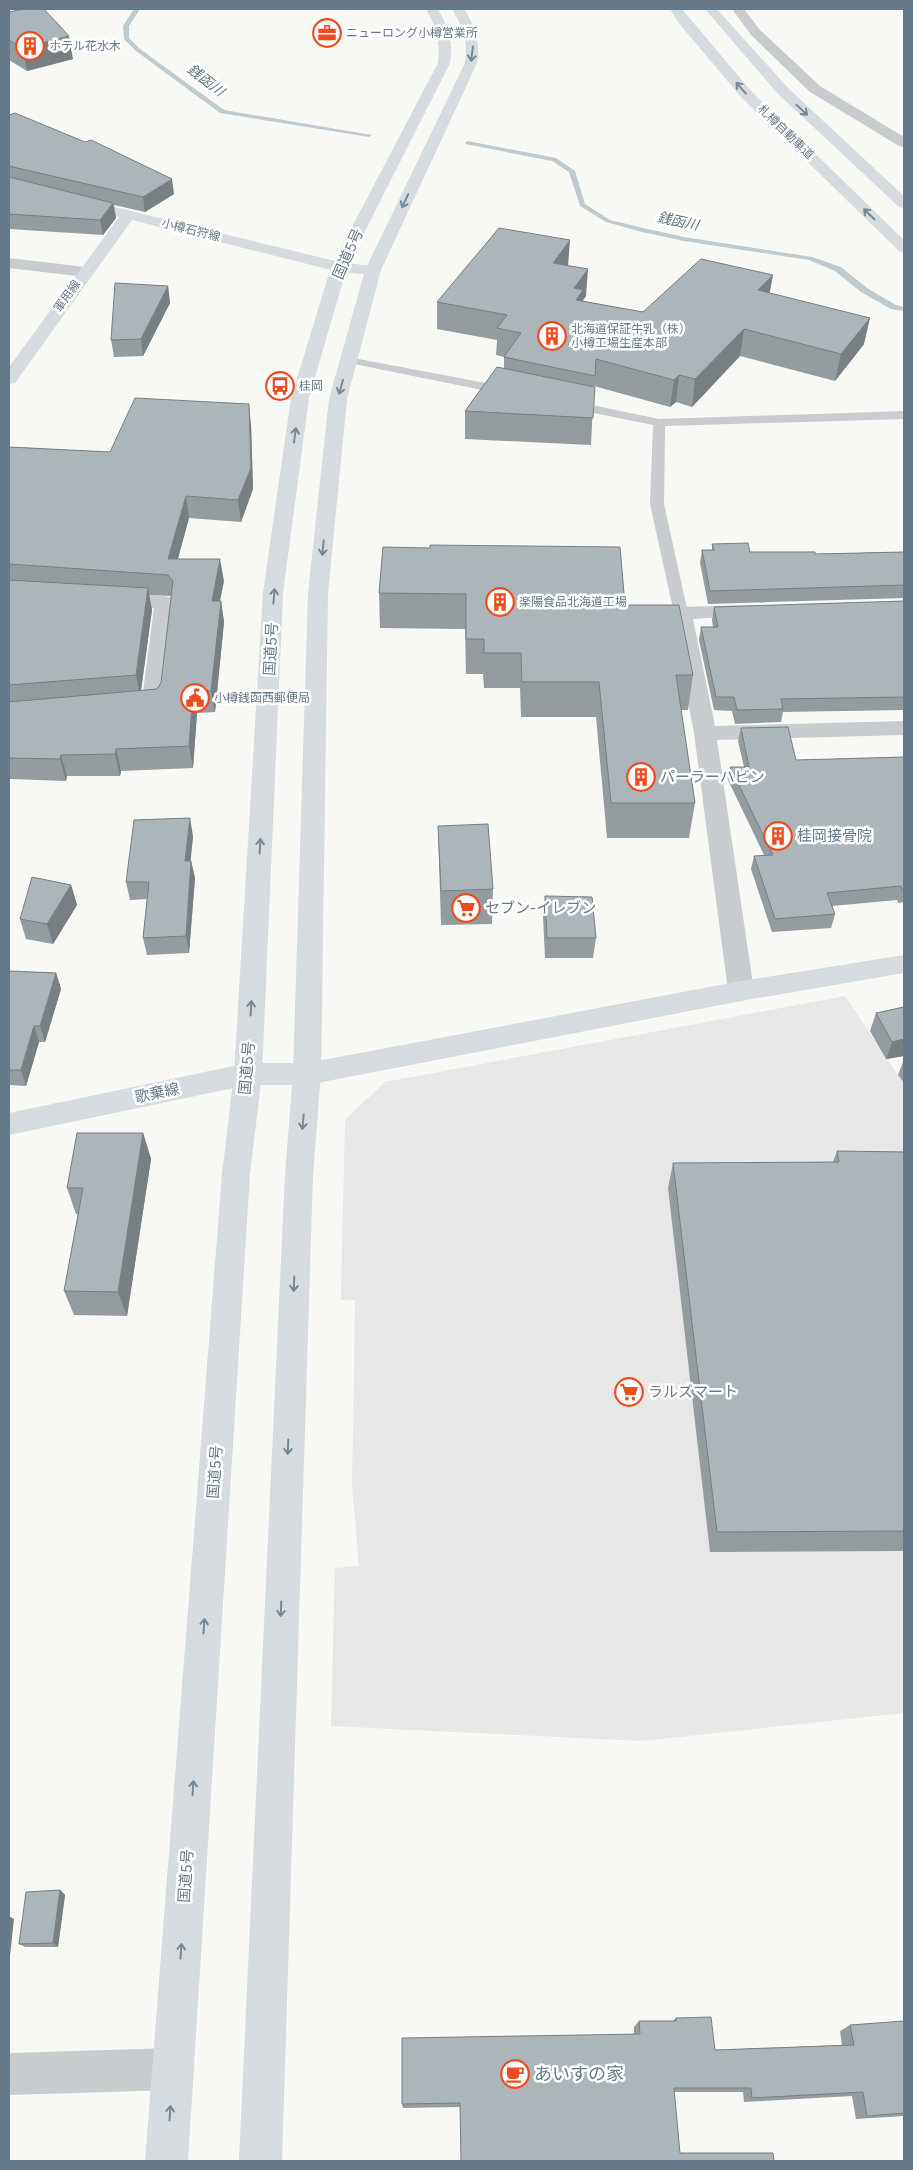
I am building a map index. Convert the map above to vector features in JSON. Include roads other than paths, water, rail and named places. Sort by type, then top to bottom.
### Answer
[{"type":"main road","name":"国道5号","points":[[166,2161],[235,1184],[248,1074],[274,593],[300,398],[339,267],[444,63],[445,36],[432,9]]},
{"type":"main road","name":"国道5号","points":[[260,2161],[298,1184],[307,1074],[318,593],[338,398],[373,270],[471,63],[474,45],[472,36],[458,9]]},
{"type":"main road","name":"札樽自動車道","points":[[676,9],[682,19],[746,94],[904,248]]},
{"type":"main road","name":"札樽自動車道","points":[[711,9],[783,91],[904,204]]},
{"type":"main road","name":"小樽石狩線","points":[[9,185],[339,267],[373,270]]},
{"type":"main road","name":"軍用線","points":[[11,374],[128,215]]},
{"type":"main road","name":"歌棄線","points":[[9,1124],[248,1074],[307,1074],[741,991],[904,964]]},
{"type":"street","points":[[738,9],[756,33],[815,89],[904,142]]},
{"type":"street","points":[[9,263],[85,272]]},
{"type":"street","points":[[97,598],[165,602],[152,705],[114,708]]},
{"type":"street","points":[[741,991],[705,733],[681,613],[769,610]]},
{"type":"street","points":[[705,733],[904,728]]},
{"type":"street","points":[[9,2074],[173,2069]]},
{"type":"lane","points":[[348,360],[524,394]]},
{"type":"lane","points":[[553,400],[659,423],[904,415]]},
{"type":"lane","points":[[659,423],[657,504],[681,613]]},
{"type":"waterway","name":"銭函川","points":[[137,9],[126,26],[126,38],[138,50],[222,112],[369,135]]},
{"type":"waterway","name":"銭函川","points":[[467,143],[554,159],[572,171],[582,205],[608,221],[684,239],[810,258],[838,269],[864,290],[894,307],[904,309]]},
{"type":"place","name":"ニューロング小樽営業所","points":[[327,33]]},
{"type":"place","name":"ホテル花水木","points":[[30,46]]},
{"type":"place","name":"北海道保証牛乳（株） 小樽工場生産本部","points":[[552,336]]},
{"type":"place","name":"桂岡","points":[[280,386]]},
{"type":"place","name":"楽陽食品北海道工場","points":[[500,602]]},
{"type":"place","name":"小樽銭函西郵便局","points":[[195,698]]},
{"type":"place","name":"パーラーハビン","points":[[641,777]]},
{"type":"place","name":"桂岡接骨院","points":[[778,836]]},
{"type":"place","name":"セブン-イレブン","points":[[466,908]]},
{"type":"place","name":"ラルズマート","points":[[629,1392]]},
{"type":"place","name":"あいすの家","points":[[515,2074]]}]
